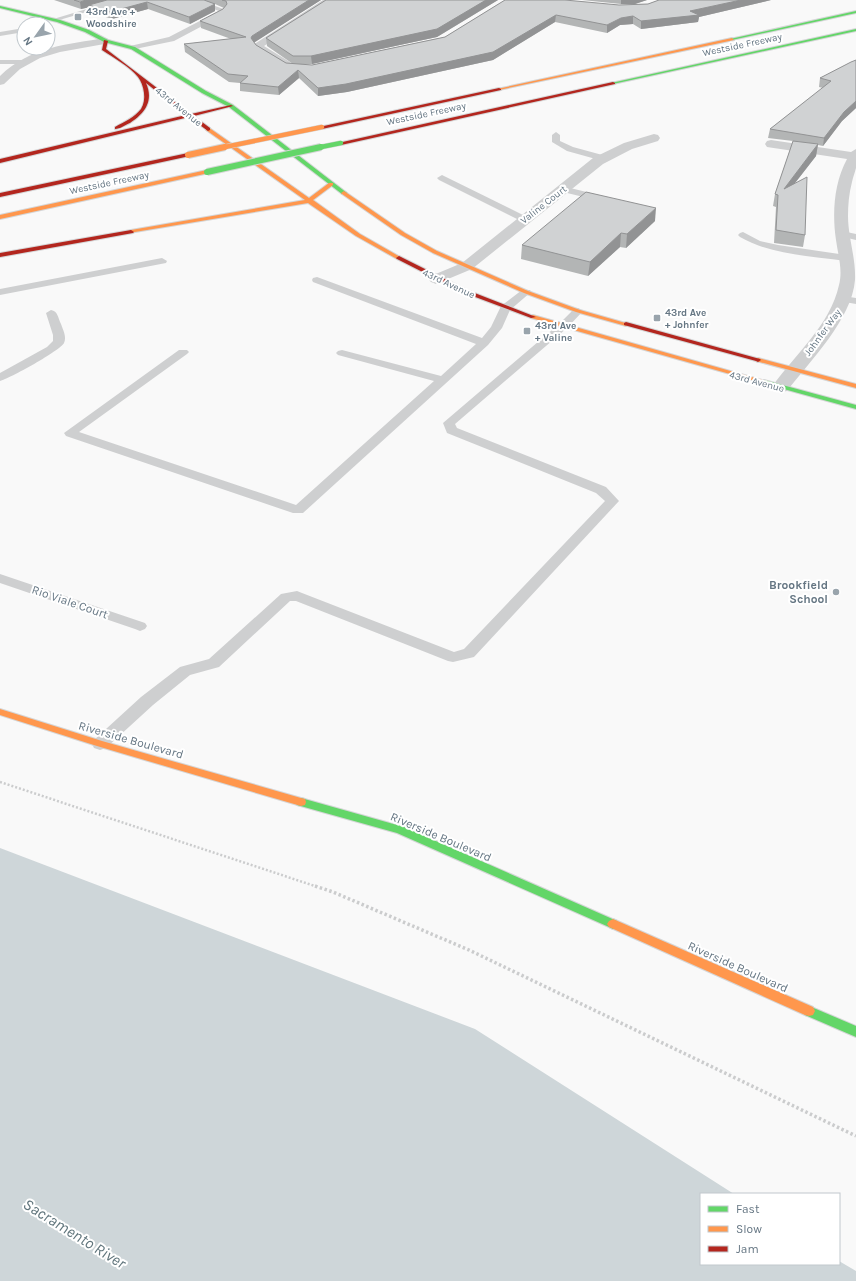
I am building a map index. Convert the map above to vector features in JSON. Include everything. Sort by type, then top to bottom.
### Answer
[{"type":"main road","name":"43rd Avenue","points":[[0,7],[32,16]]},
{"type":"main road","name":"Westside Freeway","points":[[0,195],[856,12]]},
{"type":"main road","name":"43rd Avenue","points":[[56,23],[87,31],[106,41],[126,44],[204,92],[231,106],[331,184],[403,234],[434,252],[526,292],[578,311],[856,386]]},
{"type":"main road","name":"Westside Freeway","points":[[0,217],[856,30]]},
{"type":"main road","name":"43rd Avenue","points":[[106,41],[104,49],[167,97],[189,116],[358,235],[436,279],[505,308],[563,326],[856,408]]},
{"type":"main road","points":[[96,137],[123,125],[141,112],[148,100],[146,87],[140,76]]},
{"type":"main road","points":[[0,161],[231,106]]},
{"type":"main road","points":[[0,255],[308,200],[331,184]]},
{"type":"main road","name":"Riverside Boulevard","points":[[0,712],[100,744],[400,830],[856,1032]]},
{"type":"street","points":[[298,68],[291,68],[262,50],[258,45],[330,0]]},
{"type":"street","name":"43rd Avenue","points":[[0,82],[16,67],[25,62],[49,53],[106,41]]},
{"type":"street","name":"Valine Court","points":[[436,279],[467,266],[524,219],[603,158],[628,146],[654,138]]},
{"type":"street","points":[[771,144],[854,158]]},
{"type":"street","name":"Johnfer Way","points":[[781,387],[850,300],[847,284],[846,258],[849,235],[842,208],[844,187],[854,158]]},
{"type":"lane","points":[[56,21],[124,0]]},
{"type":"lane","points":[[133,48],[171,39],[222,14],[223,10],[192,0]]},
{"type":"lane","points":[[0,34],[16,31]]},
{"type":"lane","points":[[0,62],[25,62]]},
{"type":"lane","points":[[556,135],[556,142],[570,149],[603,158]]},
{"type":"lane","points":[[442,178],[524,219]]},
{"type":"lane","points":[[562,189],[616,202]]},
{"type":"lane","points":[[743,235],[757,243],[778,248],[846,258]]},
{"type":"lane","points":[[0,292],[162,261]]},
{"type":"lane","points":[[317,280],[484,343]]},
{"type":"lane","points":[[183,352],[70,433],[298,510],[484,343],[496,328],[505,308],[526,292]]},
{"type":"lane","points":[[100,744],[147,701],[186,671],[214,663],[286,597],[297,596],[453,657],[469,653],[612,501],[601,490],[451,430],[449,424],[563,326],[578,311]]},
{"type":"lane","points":[[0,378],[52,349],[59,342],[59,335],[51,313]]},
{"type":"lane","points":[[342,352],[443,380]]},
{"type":"lane","name":"Rio Viale Court","points":[[0,578],[140,626]]},
{"type":"path","points":[[0,782],[333,892],[468,950],[856,1136]]},
{"type":"water","name":"Sacramento River","points":[[0,848],[475,1029],[732,1193],[700,1193],[700,1265],[840,1265],[840,1262],[856,1271],[856,1281],[0,1281]]},
{"type":"building","points":[[74,0],[86,0],[80,2]]},
{"type":"building","points":[[107,0],[204,0],[215,4],[189,17],[147,2],[110,12],[89,5]]},
{"type":"building","points":[[222,0],[309,0],[251,38],[256,45],[286,63],[312,65],[445,37],[505,0],[565,0],[619,5],[648,4],[659,0],[741,0],[690,11],[699,15],[641,21],[633,16],[621,18],[607,25],[556,15],[493,52],[346,84],[318,88],[298,70],[278,87],[240,83],[248,76],[228,74],[184,44],[246,37],[200,21],[223,9],[227,4],[226,1]]},
{"type":"building","points":[[326,0],[486,0],[437,29],[311,56],[293,56],[266,38]]},
{"type":"building","points":[[856,60],[856,101],[844,112],[824,138],[770,129],[831,81],[820,78]]},
{"type":"building","points":[[793,141],[818,144],[784,189],[807,177],[805,235],[776,230],[778,195],[775,194]]},
{"type":"building","points":[[586,192],[656,208],[627,234],[621,233],[590,262],[522,245]]},
{"type":"traffic: fast","points":[[0,7],[58,21],[87,31],[106,41],[133,48],[204,92],[231,106],[344,193]]},
{"type":"traffic: fast","points":[[732,39],[856,12]]},
{"type":"traffic: fast","points":[[613,83],[856,30]]},
{"type":"traffic: fast","points":[[207,172],[341,143]]},
{"type":"traffic: fast","points":[[764,382],[856,407]]},
{"type":"traffic: fast","points":[[301,802],[400,830],[613,924]]},
{"type":"traffic: fast","points":[[809,1011],[856,1032]]},
{"type":"traffic: slow","points":[[499,89],[732,39]]},
{"type":"traffic: slow","points":[[188,155],[322,127]]},
{"type":"traffic: slow","points":[[208,129],[358,235],[399,258]]},
{"type":"traffic: slow","points":[[0,217],[207,172]]},
{"type":"traffic: slow","points":[[131,232],[308,201],[331,184]]},
{"type":"traffic: slow","points":[[344,193],[403,234],[435,252],[526,292],[578,311],[626,324]]},
{"type":"traffic: slow","points":[[533,317],[764,382]]},
{"type":"traffic: slow","points":[[758,360],[856,386]]},
{"type":"traffic: slow","points":[[0,712],[100,744],[301,802]]},
{"type":"traffic: slow","points":[[613,924],[809,1011]]},
{"type":"traffic: jam","points":[[106,41],[104,49],[208,129]]},
{"type":"traffic: jam","points":[[117,128],[140,113],[147,102],[145,87],[140,76]]},
{"type":"traffic: jam","points":[[341,143],[613,83]]},
{"type":"traffic: jam","points":[[322,127],[499,89]]},
{"type":"traffic: jam","points":[[0,161],[231,106]]},
{"type":"traffic: jam","points":[[0,195],[188,155]]},
{"type":"traffic: jam","points":[[0,255],[131,232]]},
{"type":"traffic: jam","points":[[399,258],[464,291],[533,317]]},
{"type":"traffic: jam","points":[[626,324],[758,360]]},
{"type":"place","name":"43rd Ave + Woodshire","points":[[78,17]]},
{"type":"place","name":"43rd Ave + Johnfer","points":[[657,318]]},
{"type":"place","name":"43rd Ave + Valine","points":[[527,331]]},
{"type":"place","name":"Brookfield School","points":[[836,592]]}]
